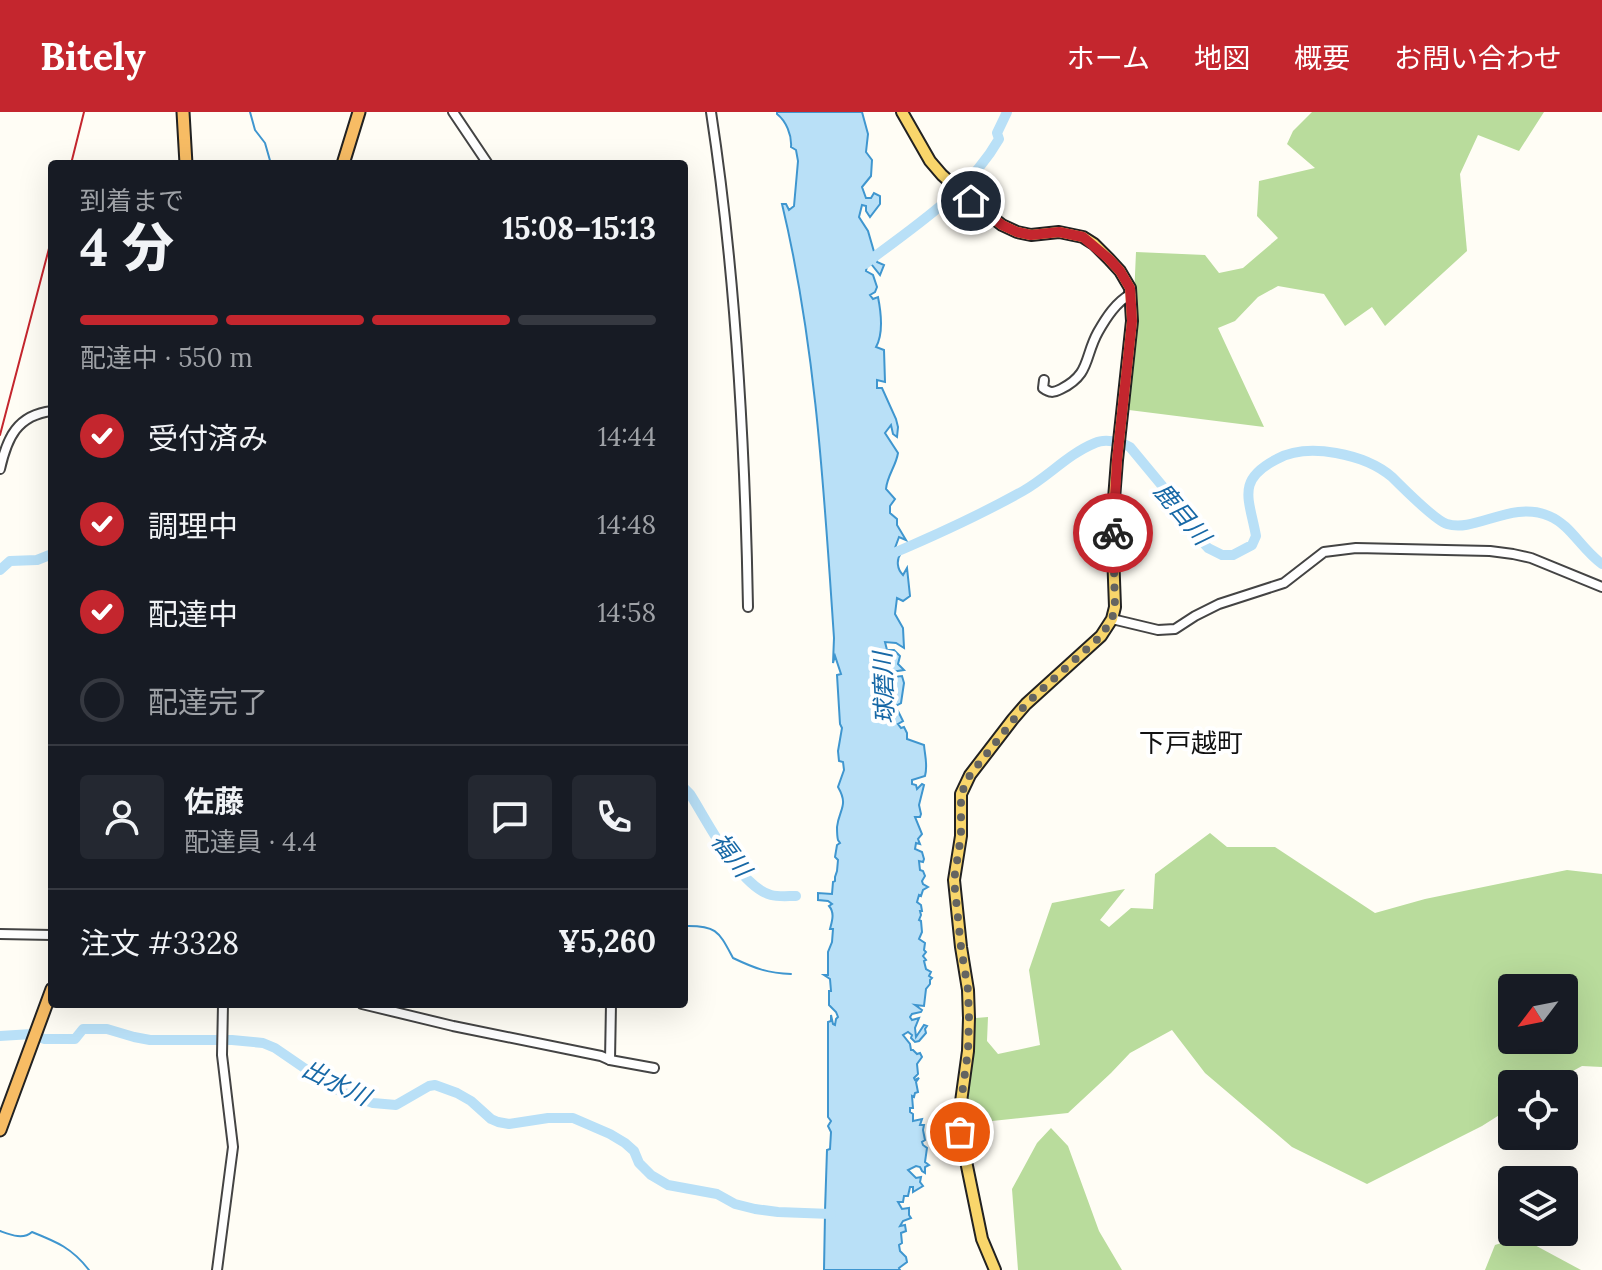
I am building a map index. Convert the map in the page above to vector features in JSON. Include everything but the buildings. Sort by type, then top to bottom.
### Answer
[{"type":"highway","points":[[183,112],[186,160]]},
{"type":"highway","points":[[344,160],[359,112]]},
{"type":"highway","points":[[0,1130],[48,1000]]},
{"type":"main road","points":[[902,112],[930,161],[951,184],[1002,225],[1031,235],[1059,232],[1083,237],[1120,271],[1131,294],[1132,321],[1112,525],[1115,607],[1112,619],[1101,636],[1013,719],[970,775],[961,794],[961,836],[954,880],[969,1018],[960,1132],[982,1239],[995,1270]]},
{"type":"street","points":[[453,112],[485,160]]},
{"type":"street","points":[[711,112],[722,185],[736,349],[748,607]]},
{"type":"street","points":[[1044,380],[1043,388],[1054,392],[1075,381],[1087,364],[1100,329],[1123,298],[1131,294]]},
{"type":"street","points":[[0,469],[7,442],[16,428],[36,414],[48,412]]},
{"type":"street","points":[[1112,619],[1158,630],[1175,629],[1219,604],[1284,583],[1324,552],[1356,548],[1513,554],[1531,558],[1602,587]]},
{"type":"street","points":[[0,934],[48,935]]},
{"type":"street","points":[[217,1270],[233,1147],[222,1055],[223,1008]]},
{"type":"street","points":[[379,1008],[654,1068]]},
{"type":"street","points":[[610,1060],[611,1008]]},
{"type":"green space","points":[[1312,112],[1544,112],[1519,151],[1478,135],[1460,174],[1467,251],[1385,326],[1372,307],[1345,326],[1324,294],[1278,286],[1258,297],[1235,321],[1218,328],[1264,427],[1129,410],[1136,252],[1205,255],[1219,273],[1243,268],[1278,238],[1257,216],[1259,181],[1315,168],[1287,144],[1293,131]]},
{"type":"green space","points":[[1210,833],[1227,847],[1275,847],[1375,913],[1425,899],[1567,870],[1602,874],[1602,1067],[1498,1070],[1498,1116],[1367,1184],[1292,1147],[1205,1073],[1172,1030],[1130,1053],[1068,1113],[964,1124],[976,1018],[988,1017],[987,1041],[998,1054],[1040,1045],[1029,970],[1052,903],[1125,889],[1100,920],[1109,927],[1131,908],[1153,909],[1155,874]]},
{"type":"green space","points":[[1051,1128],[1068,1146],[1099,1231],[1122,1270],[1018,1270],[1012,1189],[1037,1143]]},
{"type":"green space","points":[[1495,1245],[1537,1246],[1581,1270],[1485,1270]]},
{"type":"water","name":"球磨川","points":[[777,112],[862,112],[868,134],[866,152],[872,160],[871,176],[862,187],[866,198],[871,198],[874,193],[880,196],[880,204],[870,217],[866,206],[862,205],[859,217],[868,231],[877,262],[884,265],[880,275],[868,260],[866,271],[873,275],[877,287],[870,295],[873,299],[878,297],[881,316],[876,347],[884,350],[885,382],[877,380],[877,388],[882,388],[898,427],[897,437],[891,425],[885,433],[898,453],[886,489],[895,499],[890,513],[897,519],[906,540],[899,537],[895,548],[901,553],[898,564],[903,575],[907,568],[910,596],[903,601],[897,598],[895,614],[903,628],[904,648],[885,642],[887,650],[894,650],[900,656],[898,664],[904,670],[891,672],[894,677],[902,676],[904,683],[901,703],[892,708],[898,711],[903,721],[898,724],[904,727],[907,739],[924,745],[925,776],[912,780],[912,784],[917,789],[924,785],[919,805],[921,814],[915,817],[922,834],[918,839],[920,844],[916,843],[915,849],[922,852],[924,859],[923,862],[919,861],[920,870],[925,876],[923,884],[928,887],[919,895],[917,902],[922,911],[919,939],[925,943],[924,961],[932,978],[926,989],[924,1006],[915,1005],[921,1012],[910,1017],[912,1020],[919,1018],[916,1037],[924,1025],[927,1026],[926,1033],[915,1042],[908,1032],[903,1035],[911,1050],[922,1057],[914,1078],[919,1078],[916,1082],[918,1092],[912,1096],[913,1108],[910,1112],[913,1121],[922,1119],[920,1125],[924,1125],[925,1140],[922,1142],[927,1148],[925,1162],[929,1165],[925,1167],[925,1173],[916,1166],[908,1170],[916,1178],[921,1177],[923,1186],[913,1192],[913,1187],[910,1187],[908,1196],[904,1196],[903,1202],[898,1202],[902,1209],[909,1208],[911,1218],[900,1226],[905,1225],[906,1231],[901,1233],[902,1243],[899,1245],[907,1262],[900,1270],[824,1270],[825,1214],[820,1214],[820,1211],[825,1211],[827,1150],[830,1149],[831,1132],[828,1126],[831,1121],[828,1117],[828,1022],[831,1015],[835,1025],[838,1017],[829,1005],[830,979],[824,975],[828,975],[828,952],[832,942],[829,906],[832,904],[818,900],[818,893],[832,894],[838,860],[835,857],[840,843],[837,827],[843,803],[838,787],[844,770],[838,751],[842,728],[837,675],[841,674],[835,656],[833,663],[826,529],[811,365],[794,257],[782,204],[786,204],[789,210],[794,206],[798,161],[796,150],[791,147],[788,129]]},
{"type":"waterway","points":[[250,112],[270,160]]},
{"type":"waterway","points":[[865,264],[939,208],[972,176],[999,139],[997,133],[1007,112]]},
{"type":"waterway","name":"鹿目川","points":[[889,555],[1007,500],[1085,448],[1108,441],[1130,447],[1164,488],[1181,518],[1208,548],[1222,555],[1233,555],[1252,545],[1256,536],[1248,491],[1255,475],[1277,459],[1290,454],[1320,451],[1352,457],[1381,469],[1447,524],[1458,526],[1521,512],[1549,516],[1564,525],[1602,564]]},
{"type":"waterway","name":"福川","points":[[0,570],[10,561],[37,560],[48,556]]},
{"type":"waterway","name":"福川","points":[[688,792],[725,852],[747,879],[771,895],[796,896]]},
{"type":"waterway","points":[[688,926],[704,927],[716,932],[733,958],[741,962],[768,971],[791,974]]},
{"type":"waterway","name":"出水川","points":[[0,1036],[32,1034],[44,1039],[75,1039],[83,1029],[107,1029],[150,1040],[263,1043],[329,1085],[373,1103],[396,1105],[435,1085],[471,1101],[498,1122],[509,1124],[573,1118],[625,1143],[651,1175],[668,1185],[717,1194],[735,1204],[755,1209],[831,1214]]},
{"type":"waterway","points":[[0,1231],[21,1236],[32,1232],[49,1239],[64,1246],[89,1270]]},
{"type":"railway","points":[[72,160],[84,112]]},
{"type":"railway","points":[[0,435],[48,252]]},
{"type":"way so far","points":[[960,1132],[969,1018],[954,880],[961,836],[961,794],[970,775],[1026,704],[1101,636],[1109,625],[1115,607],[1113,533]]},
{"type":"district","name":"下戸越町","points":[[1191,743]]},
{"type":"route","points":[[971,201],[1002,225],[1017,232],[1031,235],[1059,232],[1083,237],[1109,259],[1130,288],[1132,321],[1117,460],[1113,533]]}]
